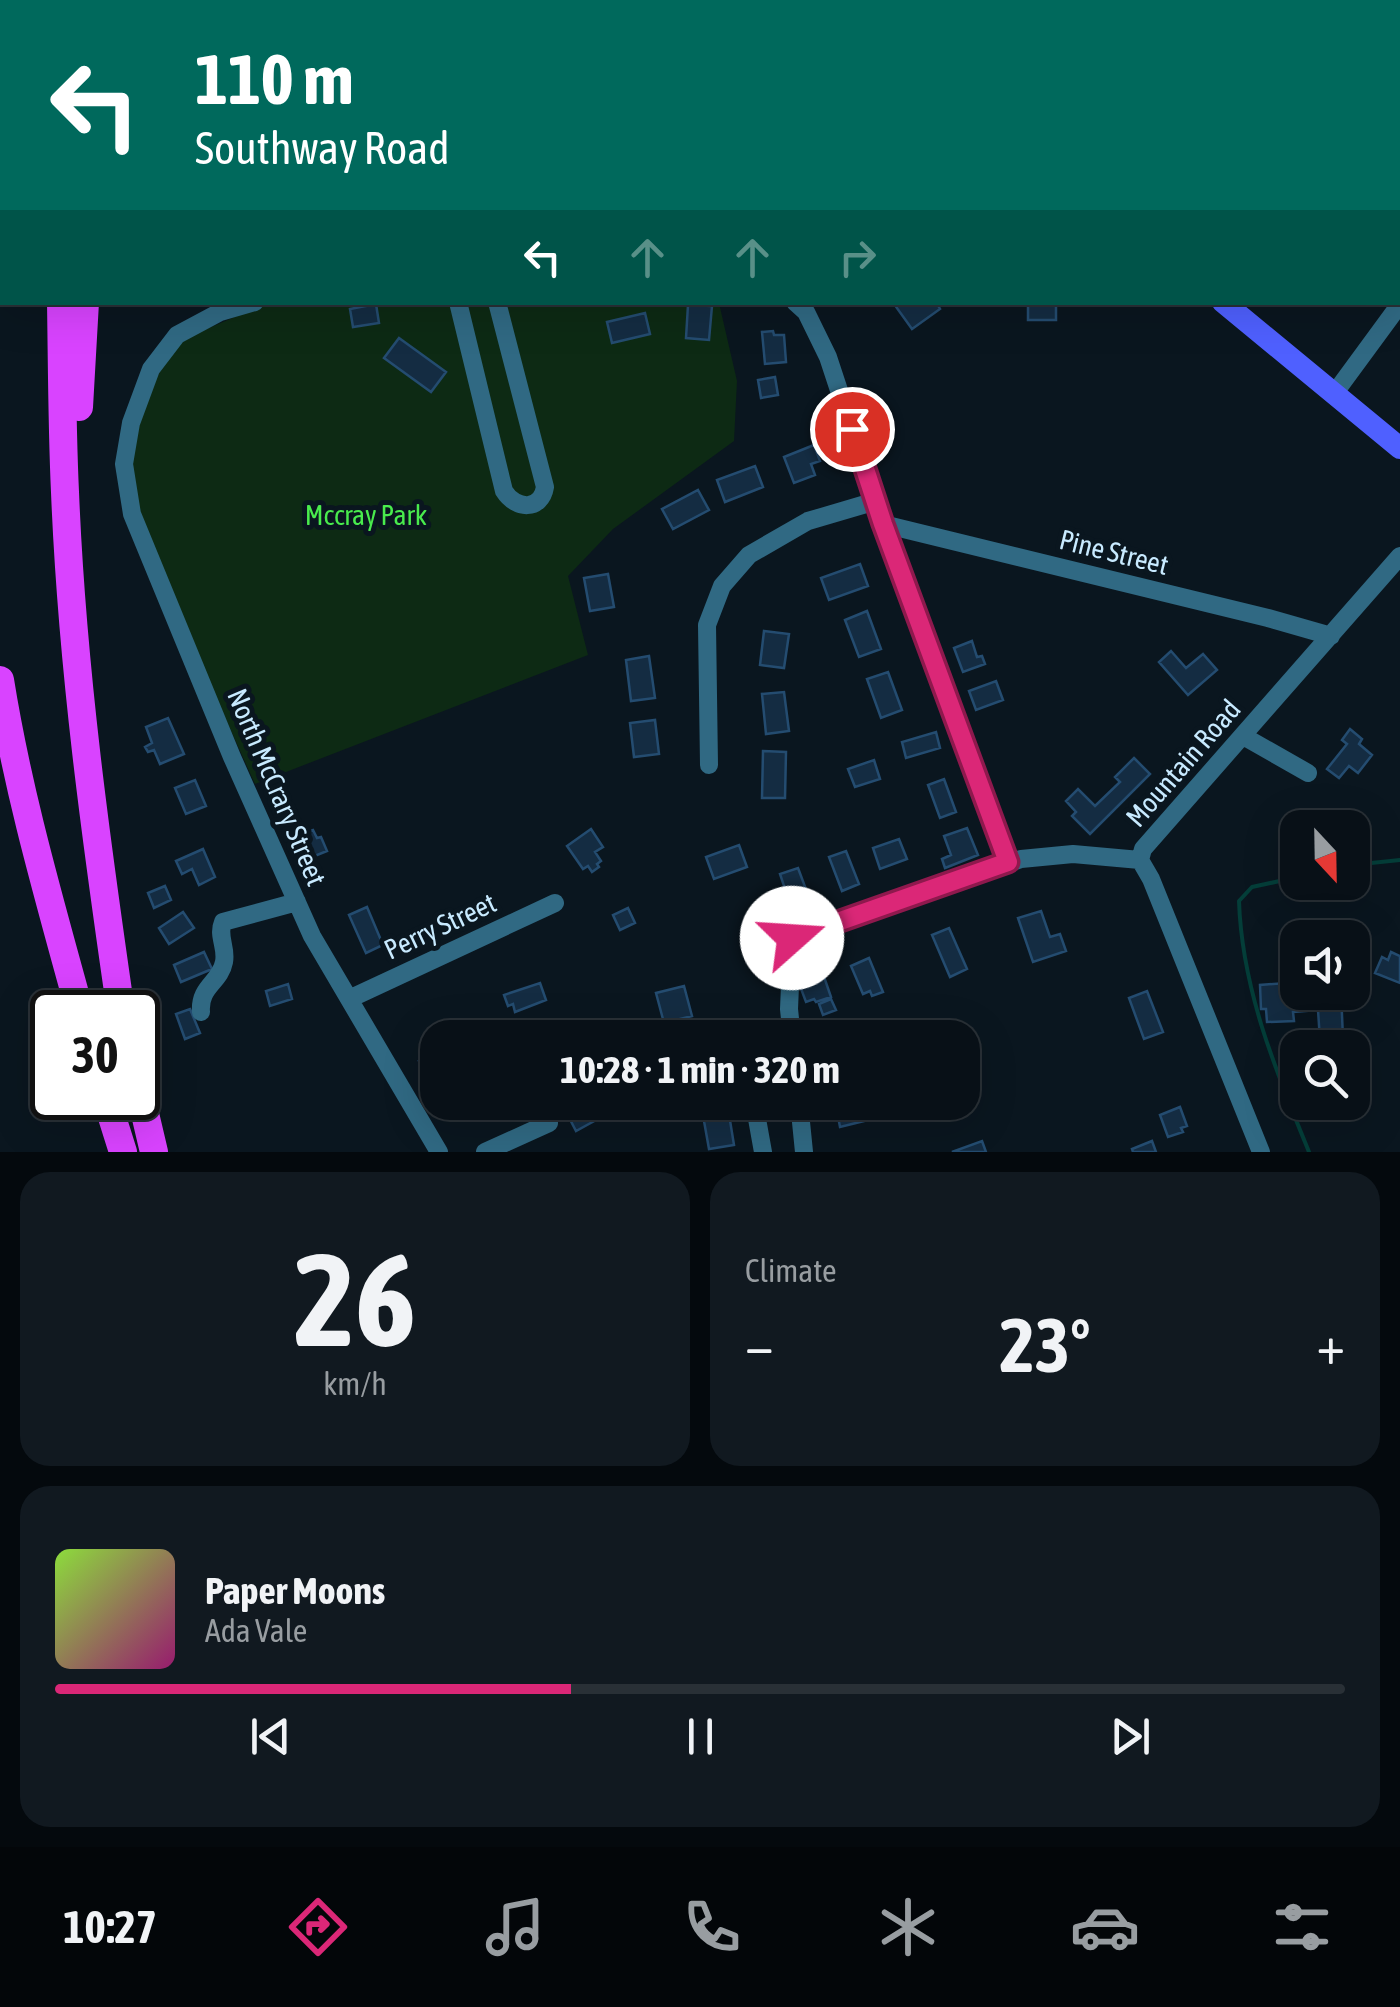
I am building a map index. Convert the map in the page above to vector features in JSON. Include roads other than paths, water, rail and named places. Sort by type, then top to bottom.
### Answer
[{"type":"highway","points":[[61,305],[64,494],[79,693],[117,990]]},
{"type":"highway","points":[[79,693],[74,502],[85,305]]},
{"type":"highway","points":[[0,680],[10,744],[74,990]]},
{"type":"highway","points":[[113,1120],[124,1152]]},
{"type":"highway","points":[[146,1120],[154,1152]]},
{"type":"main road","points":[[1227,305],[1400,448]]},
{"type":"street","name":"North McCrary Street","points":[[244,305],[220,312],[177,336],[151,369],[131,422],[124,464],[132,514],[312,936],[439,1152]]},
{"type":"street","points":[[459,305],[504,492],[516,504],[533,505],[540,500],[545,487],[498,305]]},
{"type":"street","points":[[798,305],[806,312],[828,358],[883,524],[1008,862]]},
{"type":"street","points":[[1334,394],[1399,305]]},
{"type":"street","points":[[708,765],[708,625],[722,586],[749,555],[808,521],[876,501]]},
{"type":"street","name":"Pine Street","points":[[883,524],[1331,636]]},
{"type":"street","name":"Mountain Road","points":[[1261,1152],[1140,860],[1143,849],[1400,556]]},
{"type":"street","points":[[1243,736],[1308,773]]},
{"type":"street","points":[[789,1020],[792,938],[1034,856],[1073,854],[1140,860]]},
{"type":"street","points":[[202,1012],[203,994],[224,964],[220,932],[224,922],[297,902]]},
{"type":"street","name":"Perry Street","points":[[349,999],[555,903]]},
{"type":"street","points":[[757,1120],[763,1152]]},
{"type":"street","points":[[801,1120],[804,1152]]},
{"type":"street","points":[[484,1152],[549,1123]]},
{"type":"waterway","points":[[1370,863],[1400,860]]},
{"type":"waterway","points":[[1280,881],[1252,887],[1239,901],[1242,934],[1254,998],[1273,1060],[1309,1152]]},
{"type":"park label","name":"Mccray Park","points":[[366,515]]}]
